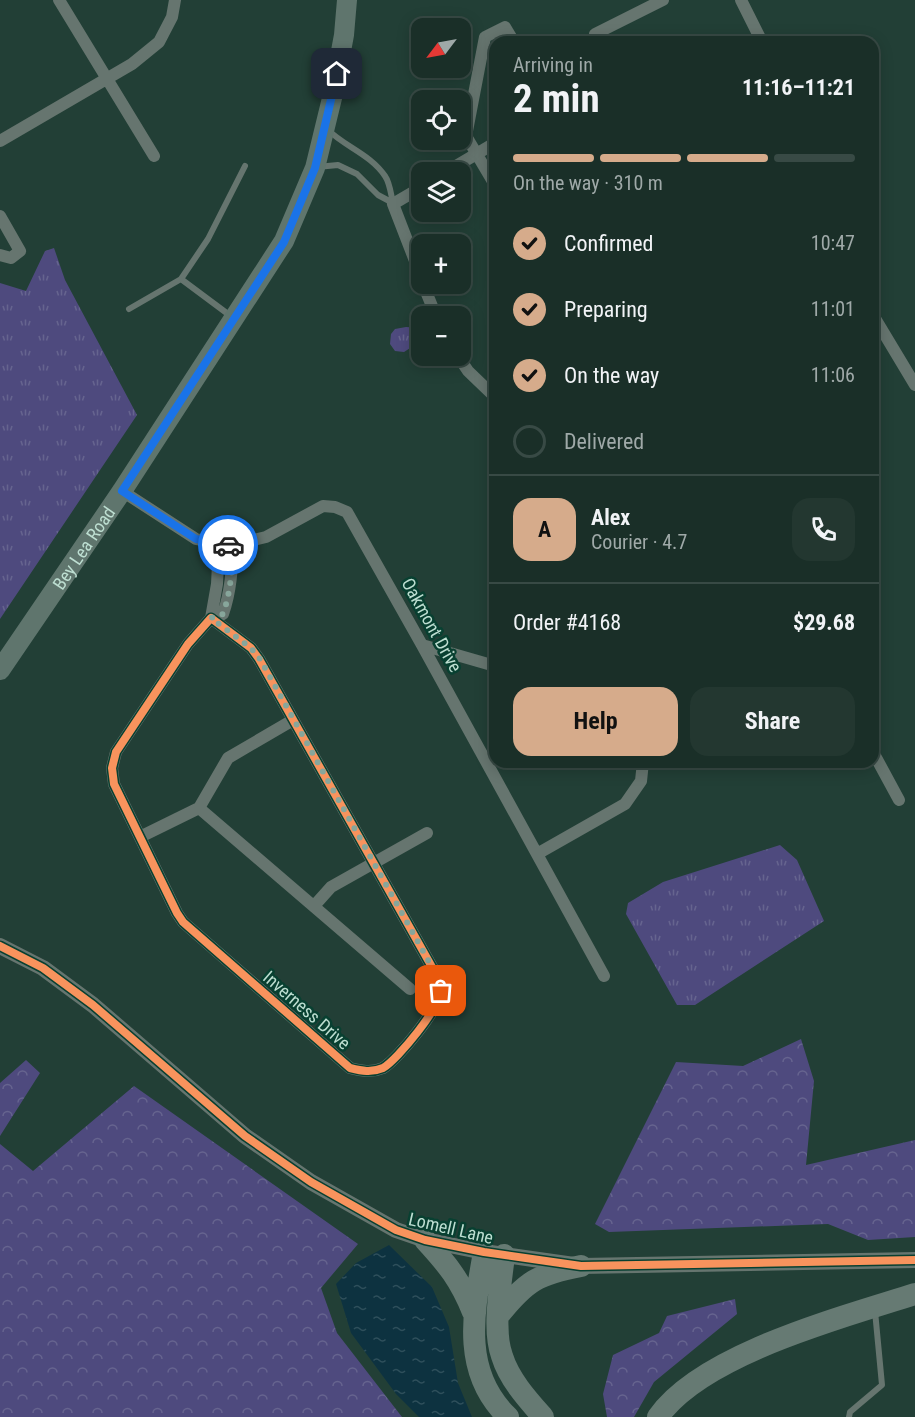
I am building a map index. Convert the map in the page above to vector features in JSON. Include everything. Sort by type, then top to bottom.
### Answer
[{"type":"highway","points":[[425,1240],[450,1266],[463,1286],[473,1312],[474,1349],[485,1387],[508,1417]]},
{"type":"highway","points":[[473,1312],[494,1253]]},
{"type":"highway","points":[[494,1253],[501,1354],[510,1375],[543,1417]]},
{"type":"highway","points":[[499,1315],[517,1292],[533,1280],[551,1271],[581,1266]]},
{"type":"highway","points":[[658,1417],[678,1394],[697,1380],[743,1356],[808,1328],[915,1294]]},
{"type":"main road","name":"Bey Lea Road","points":[[0,670],[122,491],[284,242],[315,168],[326,127],[344,35],[347,0]]},
{"type":"street","points":[[59,0],[154,156]]},
{"type":"street","points":[[0,141],[132,64],[159,42],[172,17],[175,0]]},
{"type":"street","points":[[595,34],[663,0]]},
{"type":"street","points":[[741,0],[759,36]]},
{"type":"street","points":[[489,175],[466,136],[485,37],[505,27],[510,36]]},
{"type":"street","points":[[463,162],[489,146]]},
{"type":"street","points":[[411,193],[393,204],[411,251]]},
{"type":"street","points":[[0,216],[20,251],[11,258],[0,255]]},
{"type":"street","points":[[879,325],[915,385]]},
{"type":"street","points":[[465,366],[489,392]]},
{"type":"street","name":"Oakmont Drive","points":[[122,491],[196,539],[219,544],[233,545],[266,537],[322,506],[335,507],[347,512],[489,767]]},
{"type":"street","points":[[211,618],[217,584],[219,544]]},
{"type":"street","name":"Inverness Drive","points":[[211,618],[251,648],[260,659],[437,976],[441,991],[436,1005],[395,1060],[382,1068],[369,1072],[351,1068],[183,922],[114,784],[112,768],[116,752],[188,644],[211,618],[223,614],[231,584],[233,545]]},
{"type":"street","points":[[422,645],[489,664]]},
{"type":"street","points":[[140,837],[199,808],[228,758],[293,720]]},
{"type":"street","points":[[879,763],[899,800]]},
{"type":"street","name":"Oakmont Drive","points":[[490,768],[604,976]]},
{"type":"street","points":[[537,854],[625,804],[642,780],[643,768]]},
{"type":"street","points":[[199,808],[410,989]]},
{"type":"street","points":[[314,906],[331,887],[427,833]]},
{"type":"street","name":"Lomell Lane","points":[[0,946],[43,968],[93,1005],[245,1136],[311,1182],[387,1226],[425,1240],[581,1266],[915,1260]]},
{"type":"lane","points":[[326,127],[334,135],[368,157],[386,178],[393,204]]},
{"type":"lane","points":[[315,168],[338,165],[357,174],[378,195],[393,204]]},
{"type":"lane","points":[[129,309],[181,279],[208,239],[245,166]]},
{"type":"lane","points":[[181,279],[235,319]]},
{"type":"lane","points":[[849,1417],[850,1412],[882,1385],[874,1307]]},
{"type":"green space","points":[[54,248],[65,280],[137,415],[0,619],[0,283],[26,291],[45,251]]},
{"type":"green space","points":[[411,327],[411,347],[404,352],[395,351],[390,344],[391,334],[395,329]]},
{"type":"green space","points":[[780,845],[797,860],[824,921],[695,1005],[677,1005],[626,914],[628,903],[663,882]]},
{"type":"green space","points":[[801,1039],[814,1081],[806,1165],[915,1140],[915,1237],[868,1240],[828,1224],[609,1232],[595,1224],[676,1062],[743,1066]]},
{"type":"green space","points":[[26,1060],[40,1073],[0,1136],[0,1083]]},
{"type":"green space","points":[[134,1086],[358,1244],[321,1288],[337,1333],[402,1417],[0,1417],[0,1144],[33,1171]]},
{"type":"green space","points":[[735,1299],[737,1314],[654,1382],[634,1417],[607,1417],[603,1394],[613,1355],[659,1333],[667,1316]]},
{"type":"water","points":[[389,1245],[432,1287],[449,1327],[458,1383],[472,1417],[419,1417],[396,1394],[351,1333],[336,1284],[356,1263]]},
{"type":"cycle path","points":[[211,618],[251,648],[259,659],[441,986],[439,997],[427,1019],[408,1044],[383,1068],[374,1071],[350,1068],[183,922],[114,784],[112,768],[116,752],[188,644],[211,618]]},
{"type":"cycle path","points":[[0,946],[43,968],[93,1005],[245,1136],[311,1182],[396,1230],[425,1240],[484,1252],[581,1266],[915,1260]]},
{"type":"way so far","points":[[228,545],[233,545],[228,600],[223,614],[211,618],[251,648],[260,659],[437,976],[441,991]]},
{"type":"route","points":[[228,545],[196,539],[122,491],[284,242],[315,168],[337,74]]}]
